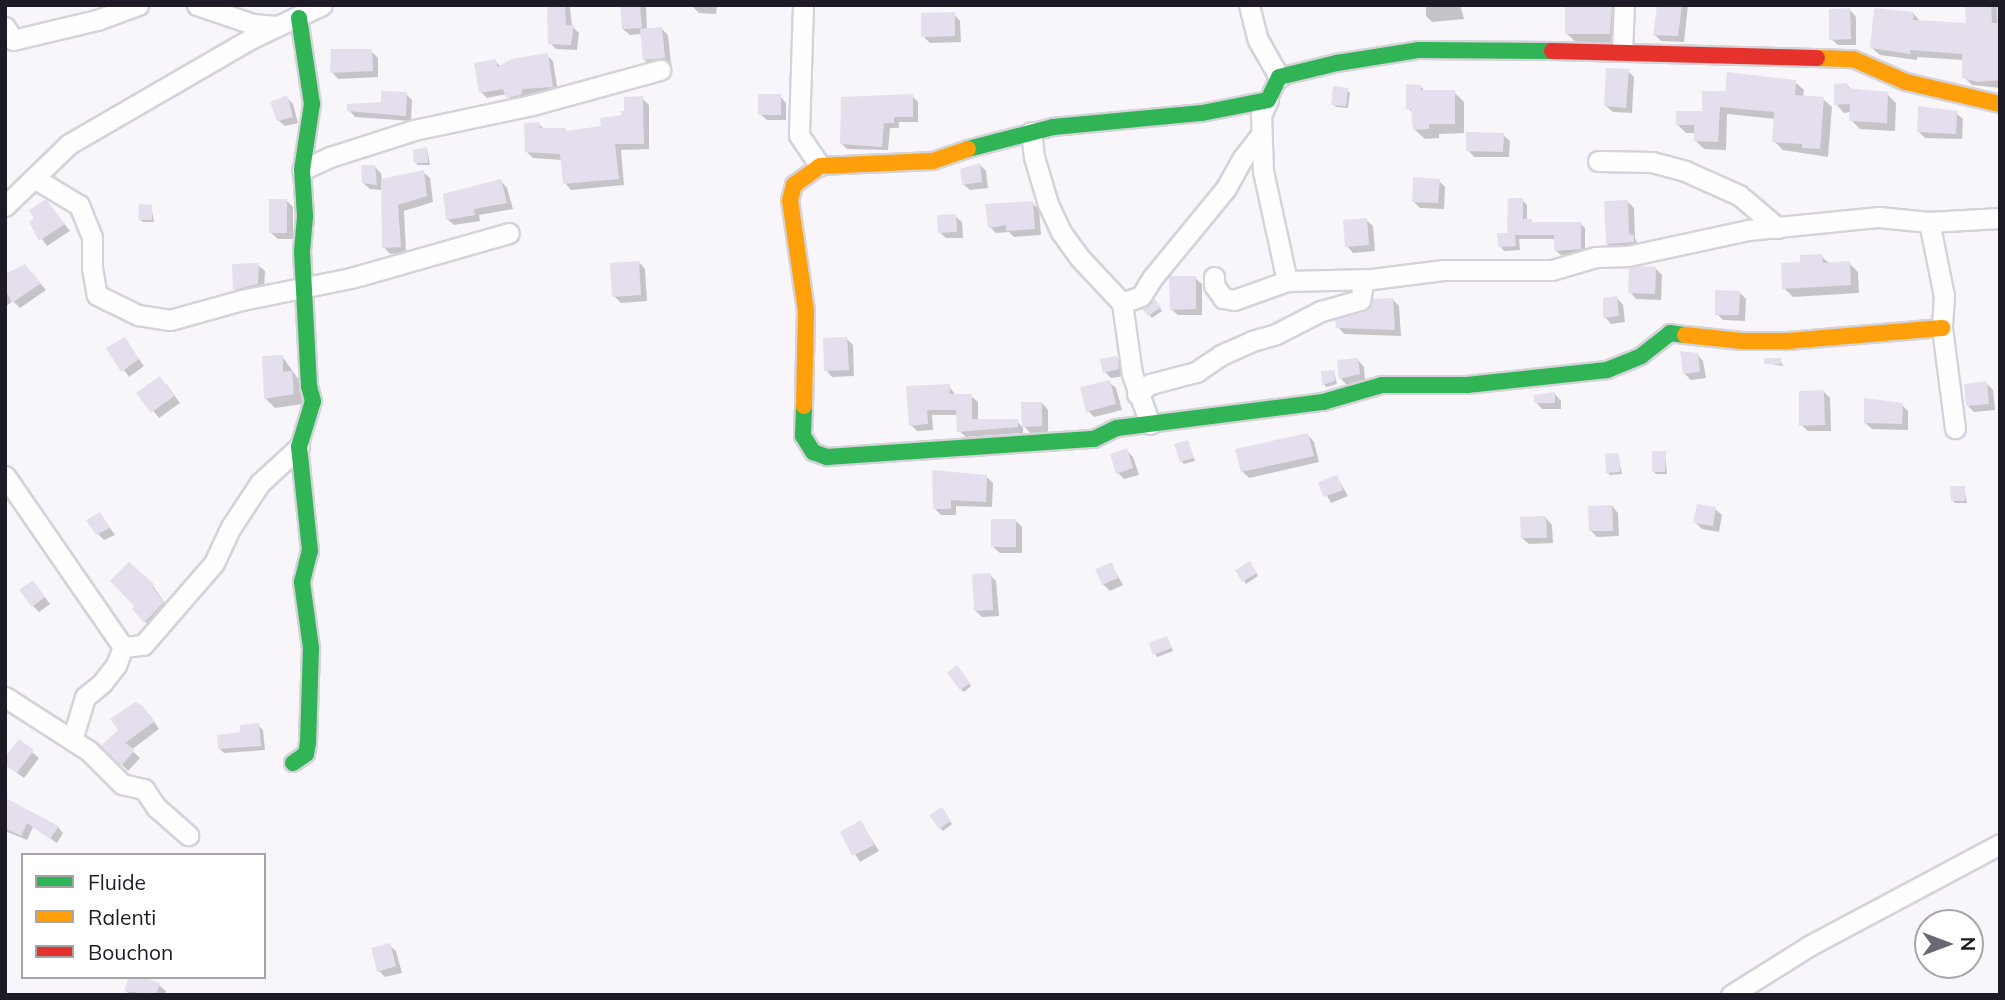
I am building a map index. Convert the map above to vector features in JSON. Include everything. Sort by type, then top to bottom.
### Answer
[{"type":"street","points":[[5,27],[13,40],[97,20],[138,5]]},
{"type":"street","points":[[197,5],[253,24],[290,22]]},
{"type":"street","points":[[803,5],[799,135],[820,166]]},
{"type":"street","points":[[1249,5],[1258,40],[1279,77]]},
{"type":"street","points":[[1622,51],[1624,5]]},
{"type":"street","points":[[9,199],[69,144],[252,38],[320,6]]},
{"type":"street","points":[[290,22],[312,120],[302,170],[309,386],[313,401],[299,447],[310,551],[302,582],[311,648],[308,743],[306,754],[293,763]]},
{"type":"street","points":[[1279,77],[1337,63],[1418,50],[1622,51],[1853,59],[1906,82],[2000,104]]},
{"type":"street","points":[[302,170],[330,157],[414,130],[532,105],[660,70]]},
{"type":"street","points":[[1279,77],[1261,116],[1261,135],[1263,171],[1287,281]]},
{"type":"street","points":[[1268,100],[1202,113],[1118,119],[1031,132],[993,141],[933,162],[820,166],[794,185],[790,200],[806,311],[803,436],[813,452],[827,457],[1094,439],[1118,428],[1323,402],[1382,385],[1467,385],[1607,370],[1641,356],[1670,333],[1742,341],[1787,341],[1942,328]]},
{"type":"street","points":[[1031,132],[1034,158],[1048,204],[1061,232],[1087,267],[1122,303],[1138,394],[1150,424]]},
{"type":"street","points":[[1122,303],[1141,296],[1153,277],[1226,188],[1242,159],[1261,135]]},
{"type":"street","points":[[1598,162],[1652,162],[1685,171],[1739,195],[1778,228]]},
{"type":"street","points":[[34,178],[79,205],[92,238],[92,268],[97,295],[138,315],[170,320],[242,300],[305,288],[509,233]]},
{"type":"street","points":[[1214,277],[1214,285],[1223,298],[1234,300],[1287,281],[1364,280],[1443,270],[1552,270],[1596,257],[1628,256],[1748,230],[1879,217],[1929,222],[2000,218]]},
{"type":"street","points":[[1929,222],[1944,296],[1942,328],[1955,428]]},
{"type":"street","points":[[1138,394],[1150,384],[1196,372],[1221,355],[1276,334],[1321,311],[1360,300],[1364,280]]},
{"type":"street","points":[[123,647],[143,645],[214,562],[231,527],[260,483],[299,447]]},
{"type":"street","points":[[5,476],[123,647]]},
{"type":"street","points":[[72,740],[85,697],[102,683],[116,665],[123,647]]},
{"type":"street","points":[[5,697],[72,740],[122,784],[144,789],[156,807],[188,835]]},
{"type":"street","points":[[1731,995],[1809,946],[2000,844]]},
{"type":"building","points":[[547,5],[565,5],[566,25],[574,25],[571,45],[548,44]]},
{"type":"building","points":[[620,5],[640,5],[642,28],[622,29]]},
{"type":"building","points":[[1565,5],[1612,5],[1610,34],[1565,34]]},
{"type":"building","points":[[1657,5],[1682,5],[1678,36],[1653,35]]},
{"type":"building","points":[[1965,5],[1991,5],[1992,23],[1999,23],[2000,80],[1978,82],[1962,78],[1962,54],[1910,50],[1910,54],[1870,48],[1874,8],[1914,12],[1913,20],[1966,23]]},
{"type":"building","points":[[1850,8],[1851,39],[1829,40],[1829,9]]},
{"type":"building","points":[[955,12],[955,36],[921,37],[921,13]]},
{"type":"building","points":[[662,27],[665,58],[643,60],[640,29]]},
{"type":"building","points":[[331,49],[372,49],[373,71],[330,73]]},
{"type":"building","points":[[548,53],[553,87],[523,89],[521,95],[506,98],[503,89],[479,93],[474,63],[496,59],[497,67],[512,59]]},
{"type":"building","points":[[1606,68],[1629,69],[1626,108],[1604,106]]},
{"type":"building","points":[[1727,72],[1796,80],[1795,95],[1824,97],[1820,149],[1802,148],[1802,144],[1772,142],[1774,112],[1720,107],[1718,142],[1694,141],[1694,125],[1676,125],[1676,111],[1702,111],[1702,91],[1725,91]]},
{"type":"building","points":[[1847,83],[1848,88],[1888,92],[1887,123],[1849,121],[1850,104],[1834,105],[1834,84]]},
{"type":"building","points":[[1406,84],[1421,85],[1421,90],[1455,90],[1455,124],[1429,124],[1429,129],[1413,130],[1411,109],[1406,109]]},
{"type":"building","points":[[1333,86],[1348,88],[1346,106],[1331,105]]},
{"type":"building","points":[[381,91],[407,92],[406,116],[347,111],[347,104],[381,102]]},
{"type":"building","points":[[758,94],[781,94],[781,115],[758,115]]},
{"type":"building","points":[[913,94],[913,117],[894,117],[894,123],[884,123],[882,147],[840,144],[841,97]]},
{"type":"building","points":[[287,95],[293,117],[277,121],[270,102]]},
{"type":"building","points":[[643,96],[644,144],[615,144],[619,179],[563,184],[560,154],[525,152],[524,123],[539,122],[540,128],[566,128],[566,131],[601,126],[600,118],[621,115],[621,111],[624,111],[624,97]]},
{"type":"building","points":[[1918,106],[1957,111],[1956,134],[1917,132]]},
{"type":"building","points":[[1466,132],[1504,133],[1503,152],[1466,151]]},
{"type":"building","points":[[427,147],[428,163],[414,163],[413,150]]},
{"type":"building","points":[[980,163],[982,182],[962,185],[960,169]]},
{"type":"building","points":[[361,165],[375,165],[377,185],[362,183]]},
{"type":"building","points":[[424,170],[427,196],[398,205],[401,247],[382,248],[381,179]]},
{"type":"building","points":[[1413,177],[1440,179],[1438,203],[1412,202]]},
{"type":"building","points":[[501,179],[507,203],[474,209],[475,215],[446,220],[443,194]]},
{"type":"building","points":[[1508,198],[1523,198],[1523,219],[1532,219],[1532,222],[1581,222],[1581,249],[1554,251],[1554,235],[1515,235],[1516,246],[1498,247],[1497,233],[1507,233]]},
{"type":"building","points":[[46,199],[65,224],[39,241],[29,222],[34,218],[29,210]]},
{"type":"building","points":[[269,199],[287,199],[287,233],[269,233]]},
{"type":"building","points":[[1628,200],[1629,234],[1634,235],[1634,242],[1606,244],[1604,201]]},
{"type":"building","points":[[1033,201],[1035,229],[1006,231],[1006,225],[988,228],[985,204]]},
{"type":"building","points":[[139,204],[152,205],[152,220],[138,220]]},
{"type":"building","points":[[956,214],[957,232],[938,233],[937,215]]},
{"type":"building","points":[[1367,218],[1369,245],[1345,247],[1343,220]]},
{"type":"building","points":[[1822,254],[1823,263],[1850,261],[1851,285],[1782,289],[1781,263],[1800,262],[1800,255]]},
{"type":"building","points":[[639,261],[641,295],[612,297],[610,263]]},
{"type":"building","points":[[259,263],[258,284],[233,290],[232,264]]},
{"type":"building","points":[[25,264],[41,283],[12,303],[5,289],[5,274]]},
{"type":"building","points":[[1656,267],[1655,294],[1628,293],[1629,268]]},
{"type":"building","points":[[1169,276],[1196,276],[1196,309],[1170,310]]},
{"type":"building","points":[[1715,290],[1740,291],[1739,315],[1715,315]]},
{"type":"building","points":[[1617,296],[1619,316],[1603,318],[1603,298]]},
{"type":"building","points":[[1154,298],[1161,307],[1148,316],[1142,309]]},
{"type":"building","points":[[1393,298],[1395,330],[1336,328],[1335,320],[1364,312],[1373,299]]},
{"type":"building","points":[[125,337],[139,359],[121,372],[106,348]]},
{"type":"building","points":[[847,337],[849,370],[824,371],[823,338]]},
{"type":"building","points":[[1680,351],[1698,353],[1700,372],[1683,374]]},
{"type":"building","points":[[283,355],[283,372],[292,371],[294,394],[264,399],[262,356]]},
{"type":"building","points":[[1117,356],[1119,369],[1103,373],[1100,359]]},
{"type":"building","points":[[1358,358],[1360,374],[1339,379],[1337,360]]},
{"type":"building","points":[[1764,358],[1781,358],[1781,364],[1764,364]]},
{"type":"building","points":[[1334,370],[1335,381],[1322,385],[1321,371]]},
{"type":"building","points":[[160,376],[174,396],[151,413],[136,393]]},
{"type":"building","points":[[1110,380],[1116,404],[1086,412],[1080,387]]},
{"type":"building","points":[[1987,381],[1989,404],[1966,406],[1964,384]]},
{"type":"building","points":[[950,384],[950,394],[972,394],[972,419],[1018,419],[1018,427],[957,432],[956,410],[927,410],[928,424],[909,426],[906,386]]},
{"type":"building","points":[[1824,390],[1825,425],[1799,426],[1799,391]]},
{"type":"building","points":[[1555,392],[1555,403],[1534,403],[1534,395]]},
{"type":"building","points":[[1864,398],[1903,403],[1902,424],[1864,423]]},
{"type":"building","points":[[1021,402],[1042,402],[1042,426],[1022,427]]},
{"type":"building","points":[[1308,433],[1314,456],[1241,472],[1235,449]]},
{"type":"building","points":[[1188,440],[1194,458],[1180,462],[1174,444]]},
{"type":"building","points":[[1127,448],[1133,468],[1116,474],[1110,454]]},
{"type":"building","points":[[1652,451],[1666,451],[1665,472],[1652,472]]},
{"type":"building","points":[[1619,453],[1620,472],[1606,473],[1605,454]]},
{"type":"building","points":[[932,470],[987,475],[986,502],[951,500],[951,509],[933,509]]},
{"type":"building","points":[[1337,475],[1343,490],[1323,497],[1318,482]]},
{"type":"building","points":[[1950,486],[1965,486],[1965,501],[1951,501]]},
{"type":"building","points":[[1697,504],[1716,507],[1713,526],[1693,523]]},
{"type":"building","points":[[1612,505],[1613,531],[1589,531],[1588,506]]},
{"type":"building","points":[[100,512],[110,528],[96,535],[86,520]]},
{"type":"building","points":[[1546,516],[1547,538],[1521,538],[1520,517]]},
{"type":"building","points":[[991,519],[1016,519],[1016,547],[991,547]]},
{"type":"building","points":[[1250,561],[1257,573],[1242,582],[1235,570]]},
{"type":"building","points":[[129,562],[154,584],[152,587],[164,602],[144,623],[132,609],[134,606],[110,581]]},
{"type":"building","points":[[1112,562],[1118,578],[1102,585],[1095,569]]},
{"type":"building","points":[[991,573],[993,610],[974,611],[972,574]]},
{"type":"building","points":[[33,580],[45,597],[32,607],[19,590]]},
{"type":"building","points":[[1167,636],[1172,648],[1153,655],[1149,643]]},
{"type":"building","points":[[957,665],[970,683],[960,690],[947,673]]},
{"type":"building","points":[[135,702],[143,706],[154,722],[125,743],[135,750],[121,766],[101,746],[118,730],[110,719]]},
{"type":"building","points":[[259,723],[261,746],[218,749],[217,735],[240,732],[240,725]]},
{"type":"building","points":[[19,739],[34,750],[17,773],[5,765],[5,757]]},
{"type":"building","points":[[5,798],[59,826],[50,839],[27,823],[21,836],[5,828]]},
{"type":"building","points":[[942,807],[951,821],[939,829],[929,815]]},
{"type":"building","points":[[861,820],[874,845],[852,856],[840,832]]},
{"type":"building","points":[[390,943],[396,966],[377,972],[371,948]]},
{"type":"building","points":[[128,979],[149,979],[160,983],[156,995],[124,991]]},
{"type":"traffic: fast","points":[[293,763],[306,754],[308,743],[311,648],[302,582],[310,551],[299,447],[313,401],[309,386],[302,251],[305,216],[302,170],[312,104],[299,18]]},
{"type":"traffic: fast","points":[[968,149],[1053,127],[1202,113],[1268,100],[1279,77],[1337,63],[1418,50],[1552,51]]},
{"type":"traffic: fast","points":[[804,406],[803,436],[813,452],[827,457],[1094,439],[1117,428],[1323,402],[1382,385],[1467,385],[1607,370],[1641,356],[1670,333],[1685,335]]},
{"type":"traffic: slow","points":[[1817,58],[1853,59],[1906,82],[2000,104]]},
{"type":"traffic: slow","points":[[804,406],[806,311],[790,200],[794,185],[820,166],[933,161],[968,149]]},
{"type":"traffic: slow","points":[[1685,335],[1742,341],[1787,341],[1942,328]]},
{"type":"traffic: jam","points":[[1552,51],[1817,58]]}]
